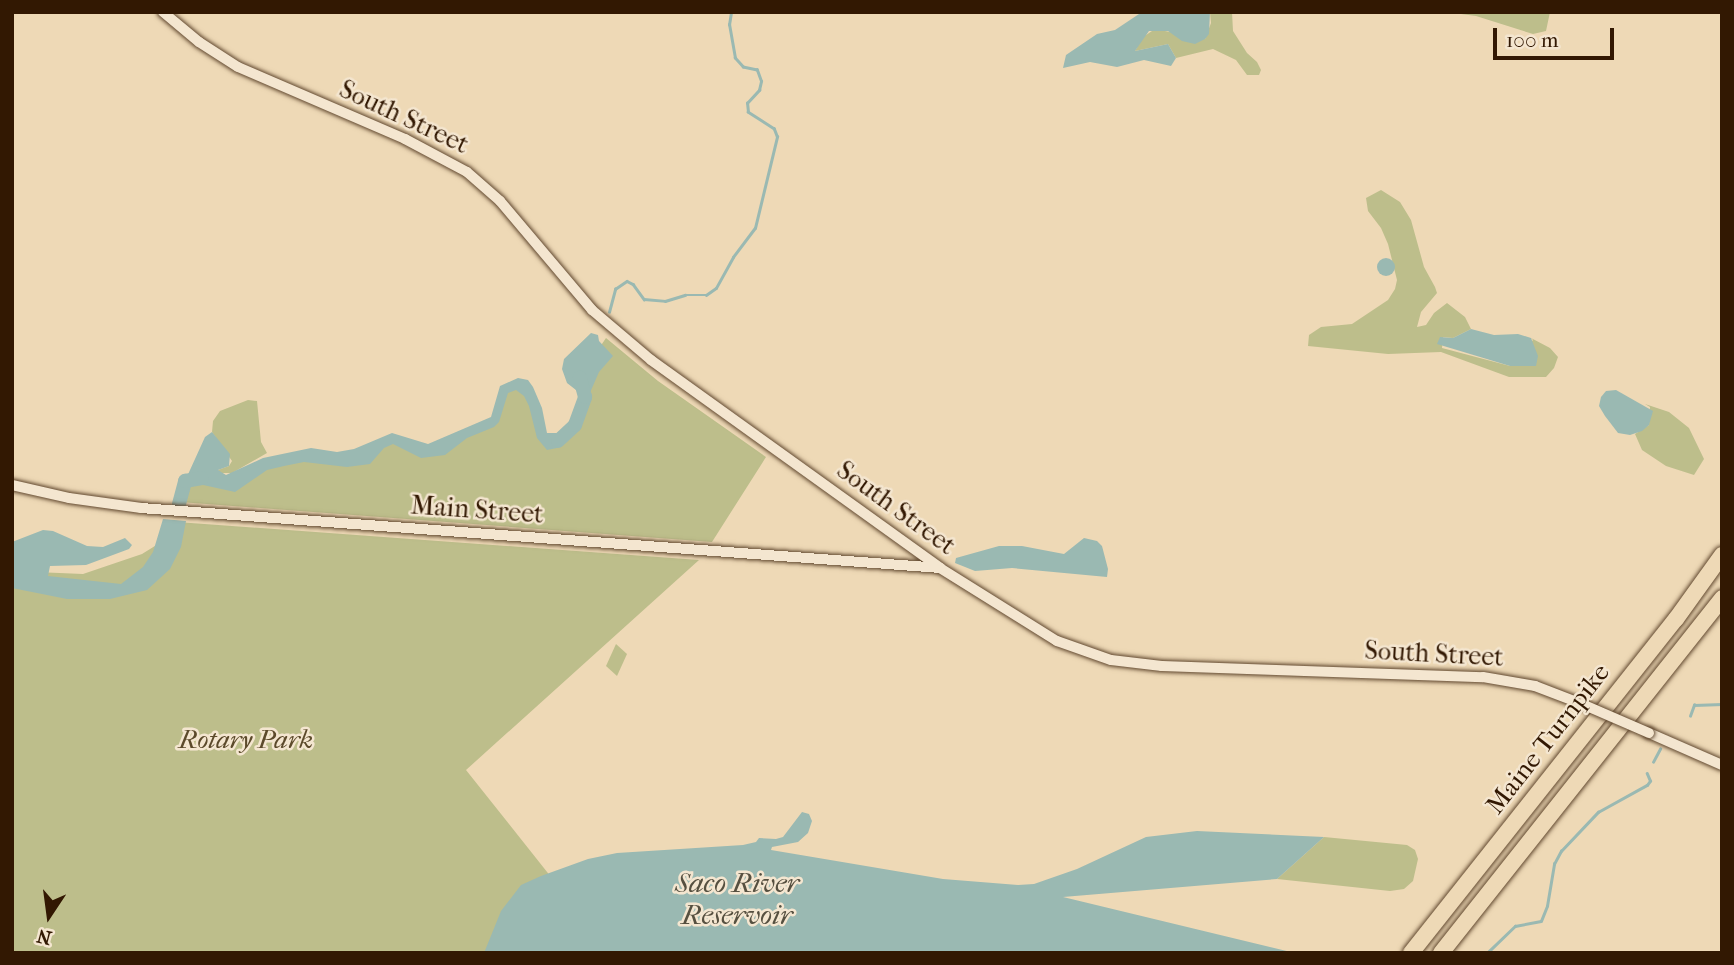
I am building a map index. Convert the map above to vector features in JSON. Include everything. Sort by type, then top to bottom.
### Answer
[{"type":"highway","name":"Maine Turnpike","points":[[1411,953],[1676,619],[1722,555]]},
{"type":"highway","name":"Maine Turnpike","points":[[1441,953],[1722,598]]},
{"type":"street","name":"South Street","points":[[163,12],[207,48],[238,67],[405,139],[467,172],[500,201],[586,302],[623,338],[940,568],[1039,632],[1076,649],[1111,660],[1162,666],[1483,677],[1535,687],[1583,704],[1722,765]]},
{"type":"street","name":"Main Street","points":[[12,485],[96,503],[164,510],[940,568]]},
{"type":"green space","points":[[1210,12],[1232,12],[1233,31],[1247,53],[1257,62],[1261,70],[1259,75],[1247,75],[1236,60],[1213,49],[1176,58],[1168,44],[1135,51],[1143,37],[1155,29],[1205,39],[1211,23]]},
{"type":"green space","points":[[1446,12],[1550,12],[1546,31],[1533,34],[1476,16]]},
{"type":"green space","points":[[1381,190],[1400,202],[1411,220],[1424,267],[1437,293],[1421,312],[1417,327],[1426,325],[1434,313],[1447,303],[1465,317],[1471,329],[1453,338],[1443,337],[1442,348],[1510,366],[1533,340],[1531,338],[1550,348],[1558,357],[1554,368],[1546,377],[1509,377],[1441,352],[1388,354],[1308,346],[1309,335],[1321,327],[1352,324],[1388,300],[1395,289],[1397,280],[1388,244],[1381,228],[1368,211],[1366,198]]},
{"type":"green space","points":[[606,338],[658,381],[766,457],[712,542],[180,502],[187,495],[184,492],[187,481],[219,480],[276,463],[348,460],[388,440],[419,451],[490,423],[506,388],[522,386],[543,431],[551,436],[564,435],[585,412],[591,398],[581,375]]},
{"type":"green space","points":[[248,400],[257,401],[261,442],[267,453],[232,473],[219,473],[218,470],[229,466],[232,461],[212,432],[213,421],[220,411]]},
{"type":"green space","points":[[1645,404],[1669,412],[1689,428],[1704,459],[1694,475],[1666,466],[1642,450],[1635,434],[1649,425],[1650,407]]},
{"type":"green space","name":"Rotary Park","points":[[177,522],[699,560],[466,770],[555,882],[486,953],[12,953],[12,571],[83,574],[142,554],[171,536]]},
{"type":"green space","points":[[616,644],[627,654],[617,676],[606,666]]},
{"type":"green space","points":[[1324,837],[1407,845],[1415,850],[1418,859],[1413,881],[1404,889],[1390,891],[1277,879]]},
{"type":"water","points":[[1142,12],[1210,12],[1209,34],[1195,44],[1182,41],[1168,31],[1149,31],[1135,51],[1168,44],[1176,58],[1171,66],[1144,60],[1117,67],[1090,62],[1063,68],[1066,55],[1097,34],[1115,30]]},
{"type":"water","points":[[1386,258],[1392,261],[1395,267],[1392,273],[1386,276],[1380,273],[1377,267],[1380,261]]},
{"type":"water","points":[[1471,329],[1494,335],[1518,334],[1531,338],[1538,356],[1536,366],[1510,366],[1437,344],[1440,337],[1453,338]]},
{"type":"water","points":[[591,333],[598,335],[599,341],[613,356],[599,372],[589,395],[585,397],[567,383],[562,369],[564,359]]},
{"type":"water","points":[[518,378],[528,380],[533,387],[542,408],[547,433],[565,433],[575,425],[569,438],[557,448],[547,450],[537,438],[529,406],[524,396],[516,390],[508,393],[499,422],[494,427],[467,438],[445,455],[421,458],[393,444],[384,448],[370,464],[347,467],[304,462],[284,466],[267,470],[235,492],[185,481],[205,437],[212,432],[230,454],[229,466],[218,470],[226,475],[263,458],[311,448],[337,452],[354,449],[392,433],[428,444],[491,417],[500,386]]},
{"type":"water","points":[[1616,390],[1653,411],[1649,425],[1642,431],[1630,435],[1618,433],[1605,416],[1599,406],[1601,397],[1606,391]]},
{"type":"water","points":[[163,519],[186,521],[181,547],[170,569],[147,590],[110,599],[67,599],[12,588],[12,542],[43,530],[53,531],[87,546],[103,547],[125,538],[132,545],[129,549],[86,565],[50,566],[48,576],[121,584],[143,567],[153,552]]},
{"type":"water","points":[[1084,538],[1097,541],[1102,546],[1108,569],[1107,577],[1012,568],[975,571],[955,563],[956,558],[999,546],[1022,546],[1064,554]]},
{"type":"water","name":"Saco River Reservoir","points":[[802,812],[809,814],[812,821],[808,833],[798,842],[772,847],[771,850],[943,879],[1018,885],[1034,884],[1077,869],[1146,837],[1197,831],[1324,837],[1277,879],[1063,897],[1295,953],[484,953],[501,911],[521,885],[541,876],[588,859],[617,853],[743,845],[756,842],[759,838],[776,839],[783,837]]},
{"type":"waterway","points":[[609,312],[615,289],[627,281],[633,284],[644,299],[665,301],[685,295],[706,295],[716,288],[733,257],[755,228],[777,137],[774,129],[748,112],[747,103],[759,90],[761,81],[757,70],[743,67],[735,58],[729,25],[731,12]]},
{"type":"waterway","points":[[558,441],[575,425],[585,397],[580,378]]},
{"type":"waterway","points":[[179,504],[185,481],[202,478]]},
{"type":"waterway","points":[[1690,716],[1694,705],[1722,704]]},
{"type":"waterway","points":[[1653,762],[1660,749]]},
{"type":"waterway","points":[[1487,953],[1515,926],[1541,921],[1547,906],[1554,864],[1561,851],[1598,812],[1647,785],[1650,781],[1647,774]]}]
